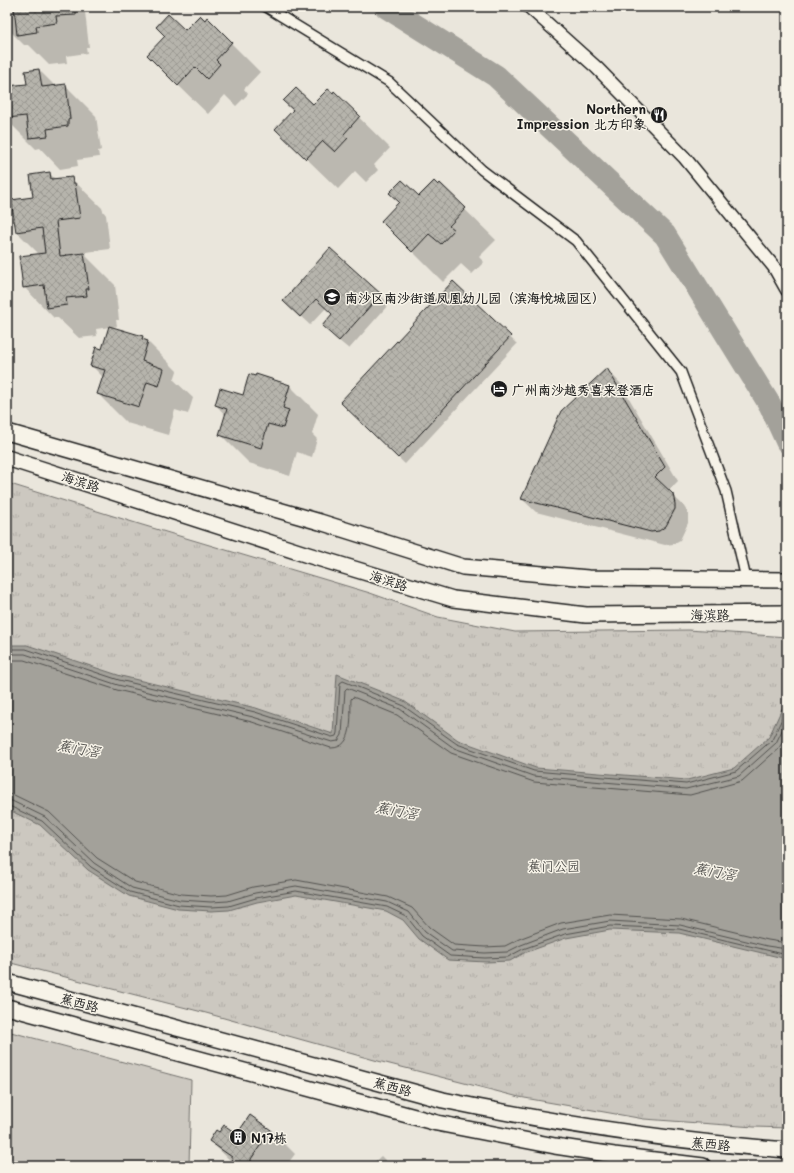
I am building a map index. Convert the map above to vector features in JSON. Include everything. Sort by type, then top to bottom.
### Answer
[{"type":"street","points":[[266,7],[389,82],[482,170],[576,241],[681,372],[726,491],[746,580]]},
{"type":"street","points":[[529,7],[597,68],[684,157],[774,267],[787,290]]},
{"type":"street","name":"海滨路","points":[[7,432],[320,522],[463,568],[588,578],[785,580]]},
{"type":"street","name":"海滨路","points":[[7,458],[308,555],[453,599],[586,615],[786,613]]},
{"type":"street","name":"蕉西路","points":[[7,982],[443,1100],[493,1111],[617,1132],[683,1141],[787,1150]]},
{"type":"street","name":"蕉西路","points":[[7,1006],[437,1123],[555,1146],[703,1166]]},
{"type":"green space","name":"蕉门公园","points":[[7,483],[370,593],[438,617],[515,632],[688,630],[787,637],[787,1128],[644,1119],[519,1097],[378,1061],[206,1013],[7,962]]},
{"type":"green space","points":[[7,1031],[191,1080],[189,1166],[7,1166]]},
{"type":"water","name":"蕉门滘","points":[[7,645],[27,645],[121,676],[256,708],[333,734],[337,674],[404,701],[458,740],[536,768],[687,780],[734,768],[769,737],[785,702],[787,694],[787,959],[679,933],[610,930],[566,938],[524,953],[510,961],[486,962],[448,960],[419,939],[403,920],[386,911],[296,895],[257,902],[229,910],[211,911],[178,909],[129,896],[88,870],[40,825],[7,809]]},
{"type":"building","points":[[14,7],[76,7],[76,15],[56,16],[57,23],[36,26],[37,32],[17,35]]},
{"type":"building","points":[[168,14],[185,30],[200,15],[205,20],[207,17],[232,42],[216,60],[220,64],[207,79],[195,67],[178,86],[147,55],[165,36],[156,27]]},
{"type":"building","points":[[39,69],[42,87],[66,84],[70,119],[68,120],[68,126],[47,129],[48,136],[29,138],[26,116],[7,118],[7,86],[27,84],[25,71]]},
{"type":"building","points":[[296,88],[313,104],[328,89],[333,93],[334,91],[360,116],[344,134],[348,138],[335,152],[323,141],[306,159],[275,129],[293,110],[283,101]]},
{"type":"building","points":[[50,172],[51,179],[72,177],[73,183],[75,183],[80,218],[56,221],[60,256],[84,253],[89,289],[86,289],[87,296],[66,298],[67,305],[47,308],[44,285],[23,288],[19,256],[45,253],[42,228],[16,232],[11,200],[33,197],[30,175]]},
{"type":"building","points":[[402,180],[419,196],[434,181],[438,185],[440,183],[466,208],[449,226],[454,230],[441,244],[429,234],[412,252],[381,221],[399,202],[389,193]]},
{"type":"building","name":"南沙区南沙街道凤凰幼儿园（滨海悦城园区）","points":[[330,248],[381,294],[339,341],[322,326],[332,314],[316,299],[300,317],[283,301]]},
{"type":"building","points":[[453,281],[511,336],[398,458],[340,402]]},
{"type":"building","points":[[109,326],[143,336],[142,339],[148,341],[142,361],[164,369],[159,386],[147,382],[139,407],[97,394],[105,370],[90,366],[96,347],[102,349]]},
{"type":"building","points":[[607,368],[665,467],[655,477],[673,494],[675,509],[666,526],[659,531],[651,532],[521,499],[561,411]]},
{"type":"building","points":[[249,374],[255,376],[256,374],[290,385],[283,408],[289,410],[283,428],[268,424],[261,448],[219,435],[227,409],[215,405],[220,388],[243,395]]},
{"type":"building","name":"N17栋","points":[[250,1115],[271,1130],[251,1159],[251,1166],[233,1166],[232,1157],[209,1141],[216,1130],[219,1132],[224,1125],[237,1134]]},
{"type":"waterway","points":[[386,7],[496,76],[665,235],[770,405],[787,442]]},
{"type":"place","name":"Northern Impression 北方印象","points":[[659,115]]},
{"type":"place","name":"南沙区南沙街道凤凰幼儿园（滨海悦城园区）","points":[[332,297]]},
{"type":"place","name":"广州南沙越秀喜来登酒店","points":[[499,389]]},
{"type":"place","name":"N17栋","points":[[238,1137]]}]
